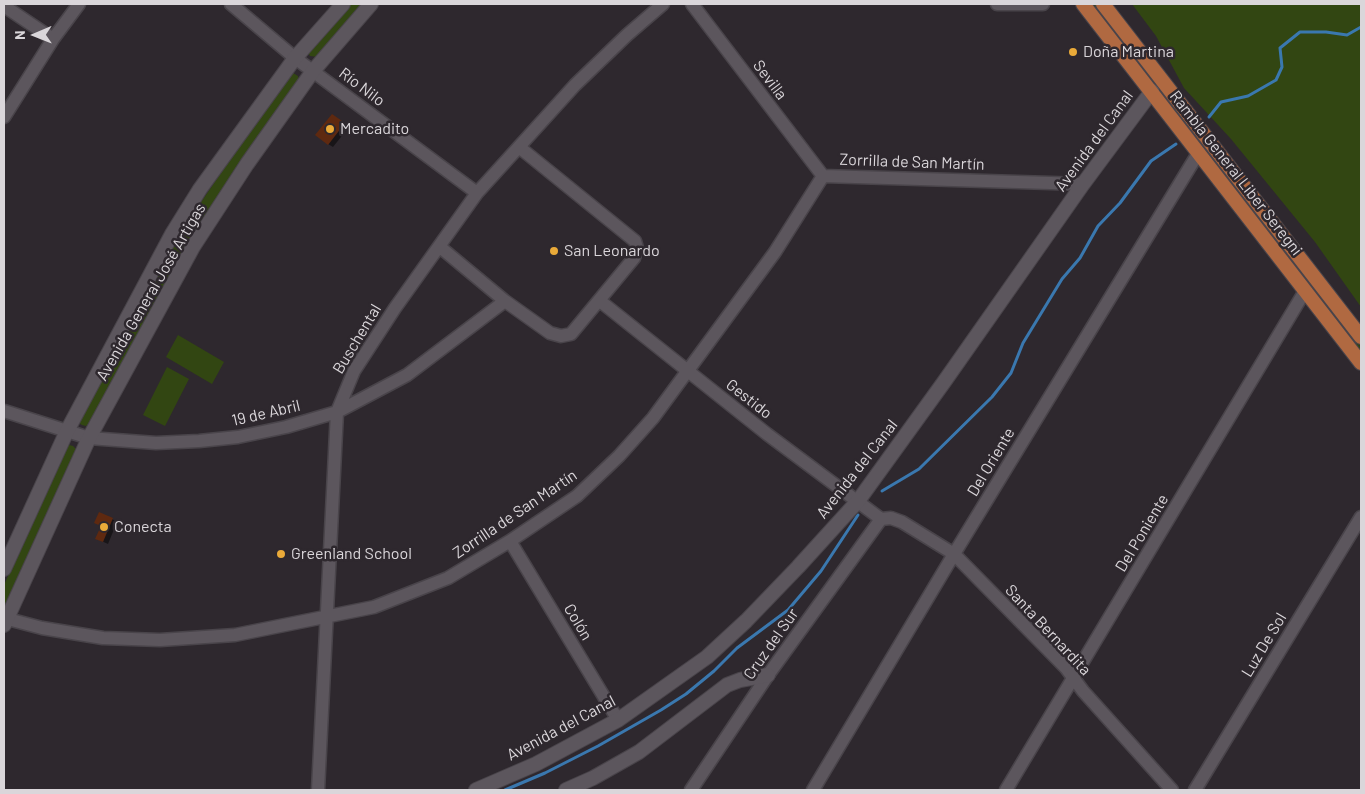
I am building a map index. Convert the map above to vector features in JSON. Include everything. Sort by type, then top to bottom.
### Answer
[{"type":"main road","name":"Rambla General Liber Seregni","points":[[1084,4],[1361,364]]},
{"type":"main road","name":"Rambla General Liber Seregni","points":[[1103,4],[1361,338]]},
{"type":"street","points":[[4,117],[53,39],[79,4]]},
{"type":"street","name":"Río Nilo","points":[[231,4],[296,58],[477,193]]},
{"type":"street","name":"Avenida General José Artigas","points":[[4,569],[67,431],[172,234],[200,189],[296,58],[343,4]]},
{"type":"street","name":"Avenida General José Artigas","points":[[5,621],[90,438],[193,247],[246,164],[313,71],[371,4]]},
{"type":"street","name":"Buschental","points":[[318,790],[337,412],[354,371],[395,308],[477,193],[575,86],[663,4]]},
{"type":"street","name":"Sevilla","points":[[692,4],[823,176]]},
{"type":"street","points":[[997,4],[1043,4]]},
{"type":"street","points":[[4,6],[53,39]]},
{"type":"street","name":"Avenida del Canal","points":[[476,790],[536,764],[618,720],[707,657],[746,621],[858,501],[1083,184],[1152,91]]},
{"type":"street","points":[[440,247],[505,301],[550,333],[561,336],[571,334],[634,258],[638,248],[634,241],[519,147]]},
{"type":"street","name":"Del Oriente","points":[[814,790],[954,554],[1199,152]]},
{"type":"street","name":"Zorrilla de San Martín","points":[[5,621],[103,638],[160,640],[235,635],[374,607],[448,578],[510,541],[577,496],[612,463],[653,418],[688,372],[775,252],[823,176],[1083,184]]},
{"type":"street","name":"Del Poniente","points":[[1006,790],[1305,291]]},
{"type":"street","name":"19 de Abril","points":[[4,411],[90,438],[156,443],[238,437],[286,427],[337,412],[407,375],[505,301]]},
{"type":"street","name":"Gestido","points":[[600,301],[767,434],[881,519]]},
{"type":"street","name":"Luz De Sol","points":[[1195,790],[1361,517]]},
{"type":"street","name":"Santa Bernardita","points":[[881,519],[891,518],[902,522],[954,554],[1066,668],[1083,691],[1172,790]]},
{"type":"street","name":"Cruz del Sur","points":[[692,790],[768,675],[881,519]]},
{"type":"street","name":"Colón","points":[[510,541],[618,720]]},
{"type":"street","points":[[566,790],[639,752],[727,685],[740,680],[768,675]]},
{"type":"green space","points":[[348,4],[363,4],[318,57],[310,56],[308,53]]},
{"type":"green space","points":[[1091,4],[1096,4],[1361,347],[1361,353]]},
{"type":"green space","points":[[1132,4],[1361,4],[1361,307],[1315,242],[1231,139],[1184,88],[1156,36]]},
{"type":"green space","points":[[293,73],[298,76],[299,81],[186,243],[91,422],[86,426],[82,425],[79,423],[177,237],[289,74]]},
{"type":"green space","points":[[178,335],[224,362],[212,384],[166,357]]},
{"type":"green space","points":[[167,367],[189,379],[165,426],[143,415]]},
{"type":"green space","points":[[69,445],[76,449],[76,454],[4,608],[4,585],[65,448]]},
{"type":"building","name":"Mercadito","points":[[332,114],[345,123],[328,145],[315,135]]},
{"type":"building","name":"Conecta","points":[[99,512],[113,518],[103,542],[95,539],[101,526],[94,523]]},
{"type":"waterway","points":[[1209,117],[1221,102],[1248,96],[1276,80],[1282,67],[1280,48],[1300,32],[1326,32],[1347,35],[1361,27]]},
{"type":"waterway","points":[[882,491],[919,469],[992,397],[1011,373],[1023,343],[1062,279],[1080,258],[1098,226],[1120,203],[1151,161],[1176,144]]},
{"type":"waterway","points":[[505,790],[545,773],[598,746],[686,694],[714,671],[737,648],[788,610],[821,571],[858,515]]},
{"type":"place","name":"Doña Martina","points":[[1073,52]]},
{"type":"place","name":"Mercadito","points":[[330,129]]},
{"type":"place","name":"San Leonardo","points":[[554,251]]},
{"type":"place","name":"Conecta","points":[[104,527]]},
{"type":"place","name":"Greenland School","points":[[281,554]]}]
